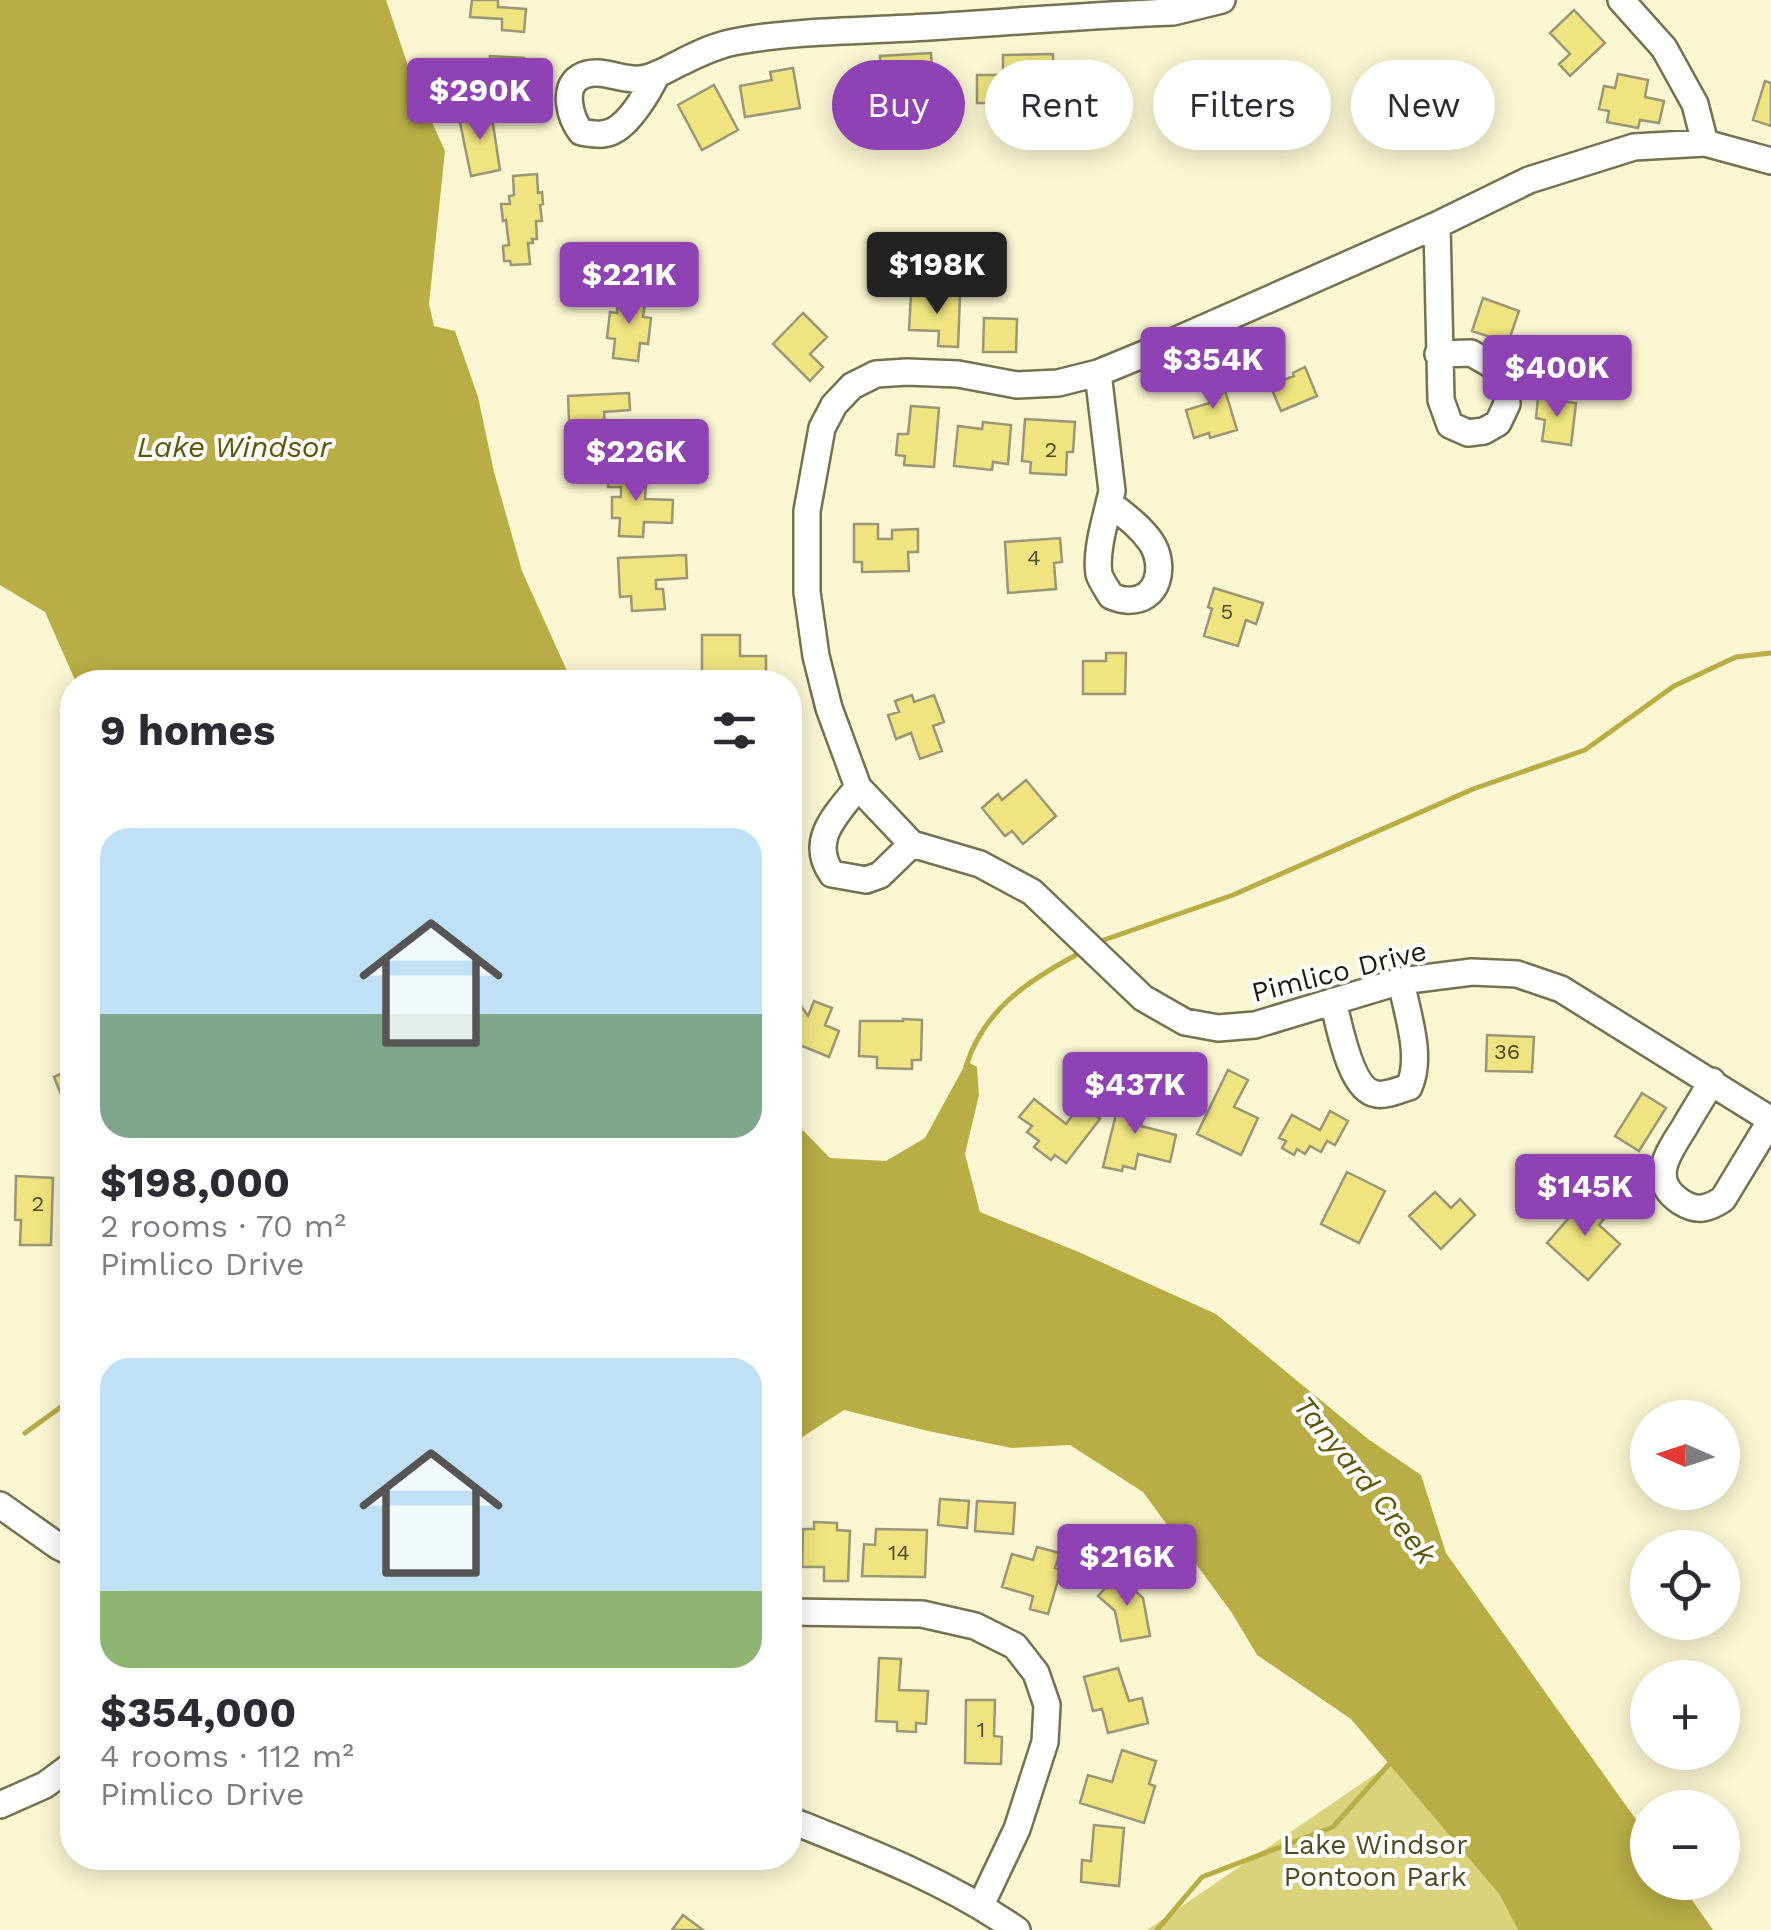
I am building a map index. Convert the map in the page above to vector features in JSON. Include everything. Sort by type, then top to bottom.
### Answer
[{"type":"street","points":[[658,74],[702,52],[736,41],[1131,7],[1172,12],[1222,0]]},
{"type":"street","points":[[1621,0],[1664,48],[1695,104],[1705,143]]},
{"type":"street","points":[[858,787],[828,826],[825,864],[832,874],[866,880],[880,875],[912,844],[858,787],[829,708],[816,656],[807,592],[807,512],[822,428],[834,405],[852,386],[876,374],[907,372],[958,374],[1017,385],[1058,383],[1098,373],[1437,225],[1529,180],[1634,147],[1705,143],[1771,161]]},
{"type":"street","points":[[1437,225],[1438,354]]},
{"type":"street","points":[[1098,373],[1112,491],[1109,503]]},
{"type":"street","name":"Pimlico Drive","points":[[912,844],[980,864],[1032,892],[1143,998],[1185,1022],[1218,1028],[1255,1025],[1402,981],[1472,972],[1518,974],[1561,989],[1771,1120]]},
{"type":"street","points":[[1333,1001],[1355,1076],[1363,1088],[1376,1094],[1392,1092],[1409,1087],[1414,1076],[1402,981]]},
{"type":"street","points":[[1712,1081],[1666,1156],[1666,1190],[1682,1202],[1698,1210],[1723,1199],[1771,1120]]},
{"type":"street","points":[[0,1504],[60,1547]]},
{"type":"street","points":[[802,1612],[922,1614],[975,1626],[1015,1646],[1036,1672],[1047,1705],[1045,1742],[1017,1829],[981,1905]]},
{"type":"street","points":[[0,1805],[60,1773]]},
{"type":"street","points":[[802,1825],[908,1868],[981,1905],[1017,1930]]},
{"type":"green space","name":"Lake Windsor Pontoon Park","points":[[1390,1764],[1499,1894],[1518,1930],[1147,1930]]},
{"type":"water","name":"Lake Windsor","points":[[0,0],[386,0],[412,78],[445,151],[429,304],[434,326],[455,331],[478,397],[522,571],[567,670],[71,670],[45,612],[0,585]]},
{"type":"water","name":"Tanyard Creek","points":[[967,1061],[977,1067],[979,1095],[965,1154],[980,1212],[1216,1314],[1368,1439],[1421,1475],[1446,1553],[1630,1811],[1630,1900],[1692,1900],[1713,1930],[1518,1930],[1499,1894],[1351,1719],[1257,1655],[1232,1613],[1143,1492],[1070,1445],[1012,1448],[844,1410],[802,1437],[802,1129],[830,1158],[886,1161],[925,1138]]},
{"type":"building","points":[[472,0],[498,0],[498,7],[526,9],[524,32],[502,30],[502,19],[470,17]]},
{"type":"building","points":[[1574,10],[1605,43],[1570,76],[1559,64],[1570,54],[1550,33]]},
{"type":"building","points":[[931,53],[931,60],[880,60],[880,56]]},
{"type":"building","points":[[1053,54],[1053,60],[1003,60],[1003,55]]},
{"type":"building","points":[[490,56],[524,58],[523,76],[530,76],[529,98],[480,95],[481,85],[475,85],[477,67],[489,67]]},
{"type":"building","points":[[793,68],[800,108],[745,117],[740,86],[772,80],[770,72]]},
{"type":"building","points":[[1618,74],[1648,80],[1645,97],[1664,101],[1659,123],[1640,120],[1638,128],[1607,122],[1609,111],[1599,109],[1604,86],[1615,88]]},
{"type":"building","points":[[977,75],[985,75],[985,103],[977,103]]},
{"type":"building","points":[[1765,81],[1771,83],[1771,126],[1753,120]]},
{"type":"building","points":[[714,85],[738,130],[702,150],[678,105]]},
{"type":"building","points":[[491,111],[500,170],[471,176],[459,118]]},
{"type":"building","points":[[537,174],[538,193],[542,192],[542,221],[536,221],[537,239],[528,243],[530,264],[511,265],[504,261],[503,246],[509,245],[501,204],[510,204],[509,196],[514,195],[513,176]]},
{"type":"building","points":[[619,294],[646,298],[643,317],[651,318],[648,344],[640,343],[638,361],[613,358],[615,339],[607,338],[610,312],[617,313]]},
{"type":"building","points":[[911,294],[960,296],[958,347],[938,346],[939,331],[909,330]]},
{"type":"building","points":[[1483,298],[1519,311],[1508,343],[1472,331]]},
{"type":"building","points":[[803,313],[827,337],[810,354],[823,367],[810,381],[773,344]]},
{"type":"building","points":[[984,318],[1017,319],[1016,352],[983,352]]},
{"type":"building","points":[[1305,367],[1317,396],[1281,411],[1270,385]]},
{"type":"building","points":[[1220,374],[1237,430],[1194,438],[1186,410],[1213,402],[1205,378]]},
{"type":"building","points":[[629,393],[630,410],[604,412],[606,444],[570,445],[568,396]]},
{"type":"building","points":[[1538,398],[1576,403],[1571,445],[1542,441],[1545,420],[1536,418]]},
{"type":"building","points":[[911,406],[939,408],[934,467],[904,465],[905,456],[896,455],[898,434],[908,434]]},
{"type":"building","points":[[1025,419],[1075,422],[1073,452],[1067,452],[1066,475],[1030,473],[1031,462],[1022,461]]},
{"type":"building","points":[[983,422],[1011,425],[1008,464],[993,462],[992,470],[954,466],[958,426],[982,429]]},
{"type":"building","points":[[609,466],[634,467],[634,483],[646,484],[645,499],[673,500],[672,523],[644,522],[643,537],[619,536],[620,518],[612,518],[612,497],[621,497],[621,487],[608,487]]},
{"type":"building","points":[[854,524],[878,524],[878,539],[892,539],[892,530],[918,529],[918,552],[908,552],[909,571],[862,572],[862,562],[854,562]]},
{"type":"building","points":[[1060,538],[1062,562],[1054,563],[1056,589],[1008,593],[1005,542]]},
{"type":"building","points":[[686,555],[687,578],[656,580],[656,589],[663,589],[665,609],[632,611],[631,596],[620,597],[618,558]]},
{"type":"building","points":[[1214,588],[1263,603],[1256,624],[1246,620],[1238,646],[1204,636]]},
{"type":"building","points":[[702,635],[740,635],[740,656],[766,656],[766,670],[702,670]]},
{"type":"building","points":[[1106,653],[1126,653],[1125,694],[1083,694],[1083,661],[1106,661]]},
{"type":"building","points":[[912,695],[914,702],[934,695],[944,722],[933,726],[942,751],[920,759],[911,733],[896,739],[888,715],[899,712],[895,701]]},
{"type":"building","points":[[1026,780],[1056,816],[1023,844],[1012,831],[1005,836],[982,808],[998,794],[1002,800]]},
{"type":"building","points":[[814,1001],[832,1008],[825,1025],[839,1031],[829,1057],[802,1046],[802,1007],[808,1016]]},
{"type":"building","points":[[922,1020],[921,1060],[912,1060],[912,1069],[877,1068],[877,1057],[859,1056],[860,1021]]},
{"type":"building","points":[[1487,1035],[1534,1037],[1532,1072],[1486,1071]]},
{"type":"building","points":[[1228,1070],[1248,1080],[1234,1107],[1258,1118],[1241,1155],[1197,1134]]},
{"type":"building","points":[[1642,1093],[1666,1108],[1639,1151],[1615,1136]]},
{"type":"building","points":[[1121,1094],[1148,1100],[1141,1126],[1176,1135],[1170,1162],[1138,1154],[1135,1169],[1103,1167]]},
{"type":"building","points":[[1034,1099],[1066,1124],[1081,1104],[1100,1119],[1066,1163],[1055,1155],[1051,1160],[1034,1147],[1039,1141],[1027,1132],[1032,1126],[1019,1117]]},
{"type":"building","points":[[1330,1111],[1348,1121],[1335,1145],[1327,1141],[1321,1152],[1310,1146],[1305,1154],[1297,1149],[1294,1155],[1282,1148],[1286,1141],[1279,1138],[1292,1115],[1320,1130]]},
{"type":"building","points":[[1347,1172],[1385,1191],[1359,1243],[1321,1224]]},
{"type":"building","points":[[16,1176],[53,1178],[51,1245],[20,1245],[21,1220],[15,1220]]},
{"type":"building","points":[[1435,1192],[1451,1208],[1460,1199],[1475,1215],[1441,1249],[1409,1216]]},
{"type":"building","points":[[1589,1195],[1609,1213],[1599,1225],[1620,1244],[1588,1280],[1547,1243]]},
{"type":"building","points":[[940,1499],[969,1501],[967,1528],[938,1525]]},
{"type":"building","points":[[977,1501],[1015,1503],[1013,1534],[975,1531]]},
{"type":"building","points":[[814,1522],[837,1523],[837,1530],[850,1531],[848,1581],[824,1581],[824,1567],[802,1567],[803,1529],[814,1529]]},
{"type":"building","points":[[876,1529],[927,1530],[925,1577],[862,1576],[864,1544],[875,1545]]},
{"type":"building","points":[[1037,1547],[1060,1553],[1055,1568],[1061,1570],[1048,1614],[1030,1609],[1033,1596],[1002,1587],[1012,1554],[1033,1560]]},
{"type":"building","points":[[1117,1575],[1143,1598],[1150,1636],[1121,1641],[1115,1611],[1098,1596]]},
{"type":"building","points":[[879,1658],[901,1659],[899,1690],[928,1691],[926,1724],[916,1723],[916,1732],[897,1731],[897,1722],[876,1721]]},
{"type":"building","points":[[1118,1668],[1129,1701],[1142,1698],[1148,1723],[1108,1733],[1102,1709],[1093,1711],[1084,1677]]},
{"type":"building","points":[[966,1700],[995,1700],[994,1736],[1002,1737],[1001,1764],[965,1763]]},
{"type":"building","points":[[1122,1750],[1156,1761],[1149,1784],[1155,1786],[1144,1823],[1080,1803],[1088,1775],[1112,1782]]},
{"type":"building","points":[[1094,1825],[1124,1828],[1119,1886],[1081,1882],[1082,1860],[1091,1861]]},
{"type":"building","points":[[683,1915],[703,1930],[672,1930]]},
{"type":"waterway","points":[[1104,940],[1233,895],[1473,789],[1585,750],[1674,686],[1736,657],[1771,653]]},
{"type":"waterway","points":[[966,1066],[996,1013],[1024,987],[1076,955]]},
{"type":"waterway","points":[[25,1433],[60,1408]]},
{"type":"waterway","points":[[1157,1930],[1202,1877],[1333,1827],[1391,1762]]}]
